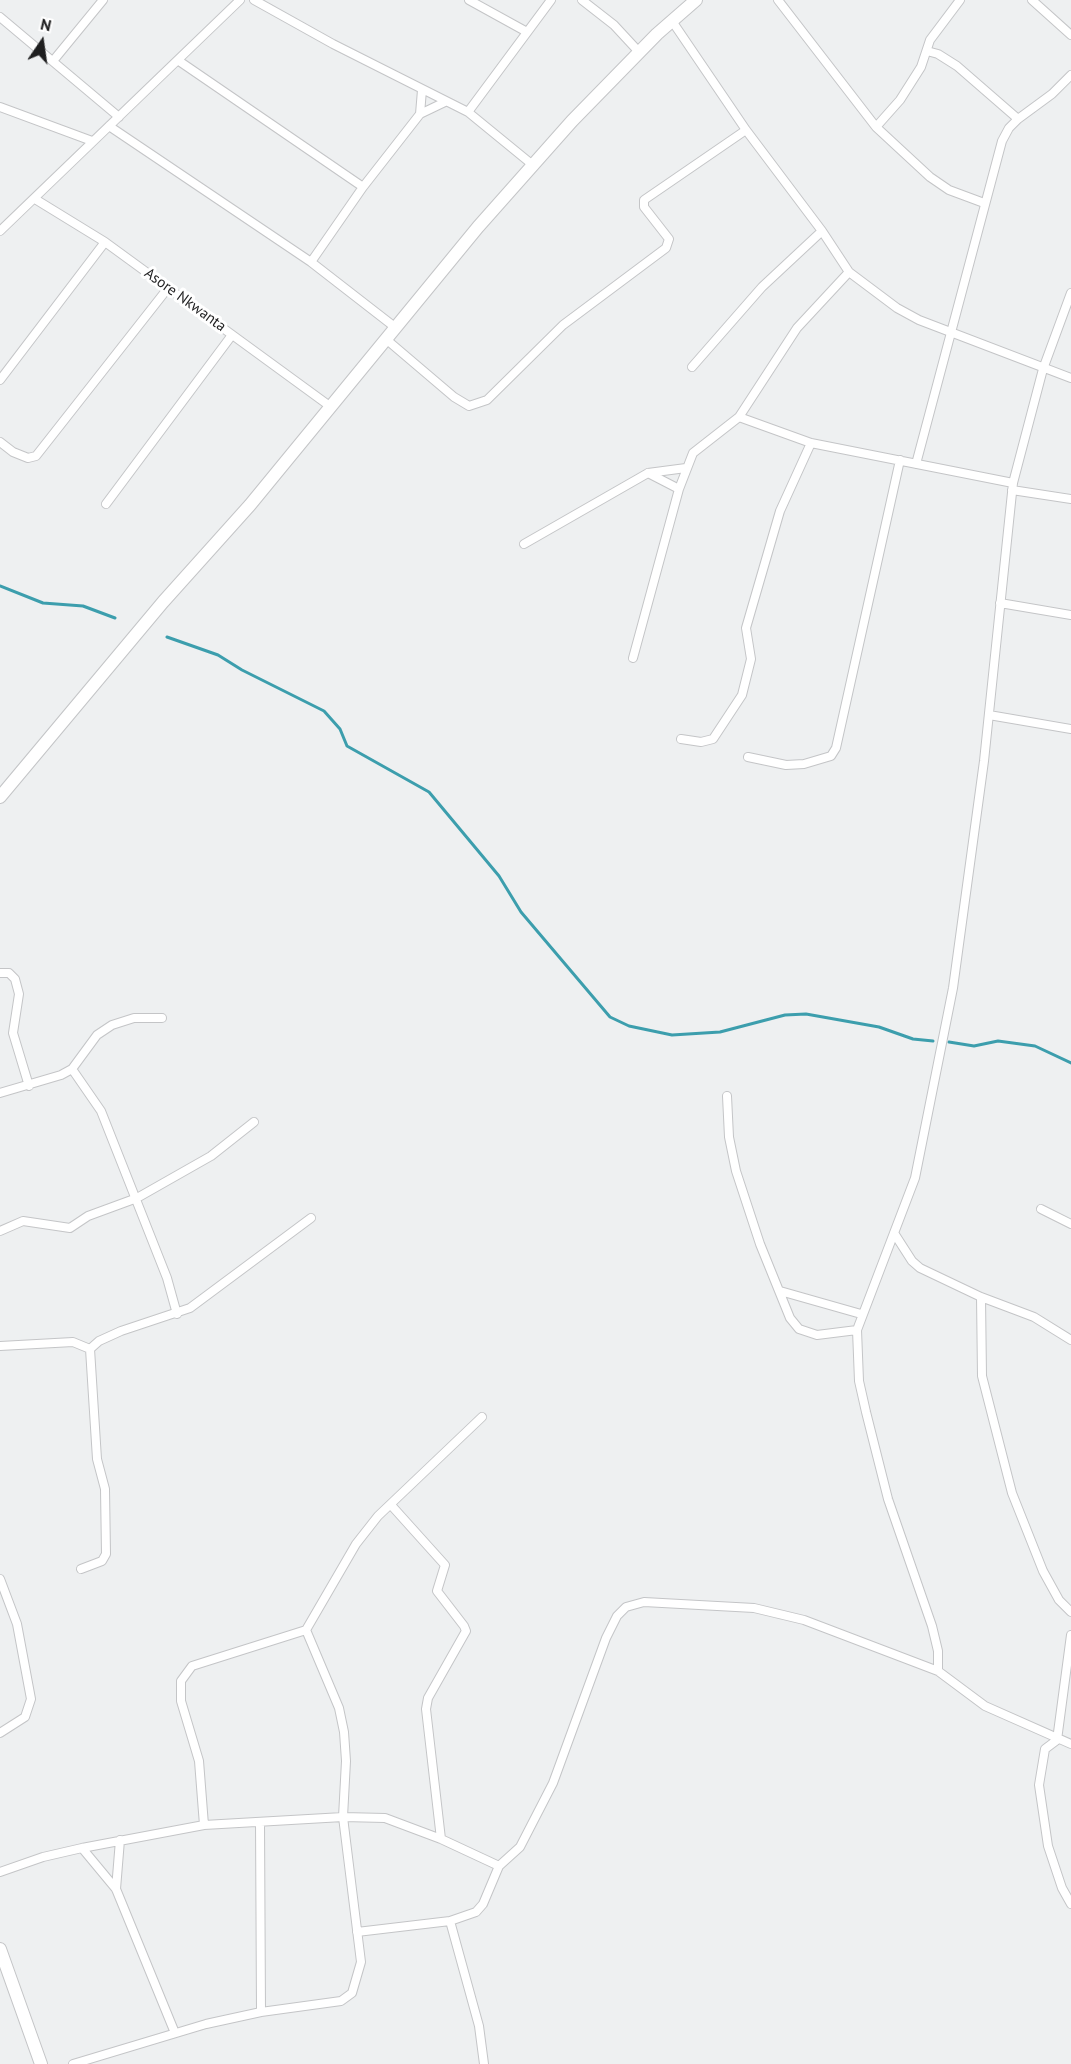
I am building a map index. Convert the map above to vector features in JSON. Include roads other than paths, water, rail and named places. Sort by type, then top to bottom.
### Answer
[{"type":"street","points":[[53,61],[103,0]]},
{"type":"street","points":[[0,231],[240,0]]},
{"type":"street","points":[[254,0],[422,90],[468,112],[534,166]]},
{"type":"street","points":[[469,0],[527,32]]},
{"type":"street","points":[[468,112],[551,0]]},
{"type":"street","points":[[582,0],[614,25],[639,52]]},
{"type":"street","points":[[0,797],[83,694],[250,505],[478,227],[572,121],[639,52],[696,0]]},
{"type":"street","points":[[778,0],[876,127],[930,177],[950,190],[984,203]]},
{"type":"street","points":[[876,127],[900,100],[921,67],[930,40],[960,0]]},
{"type":"street","points":[[1032,0],[1071,35]]},
{"type":"street","points":[[0,17],[119,117]]},
{"type":"street","points":[[672,21],[746,130],[822,231],[849,272],[897,308],[950,332],[1071,378]]},
{"type":"street","points":[[927,51],[938,54],[957,66],[1018,119]]},
{"type":"street","points":[[179,61],[363,187]]},
{"type":"street","points":[[916,464],[1002,141],[1009,128],[1018,119],[1052,94],[1071,75]]},
{"type":"street","points":[[420,114],[422,90]]},
{"type":"street","points":[[310,262],[363,187],[420,114],[445,102]]},
{"type":"street","points":[[0,107],[92,141]]},
{"type":"street","points":[[109,126],[310,262],[396,328]]},
{"type":"street","points":[[387,340],[454,397],[469,406],[487,400],[563,325],[666,248],[669,239],[644,207],[644,200],[746,130]]},
{"type":"street","name":"Asore Nkwanta","points":[[35,199],[105,242],[331,407]]},
{"type":"street","points":[[692,367],[762,287],[822,231]]},
{"type":"street","points":[[0,380],[105,242]]},
{"type":"street","points":[[633,657],[686,468],[699,445],[739,417],[764,374],[797,328],[849,272]]},
{"type":"street","points":[[0,442],[28,458],[36,456],[168,288]]},
{"type":"street","points":[[938,1671],[938,1651],[932,1626],[888,1499],[866,1412],[859,1382],[857,1330],[861,1314],[915,1178],[953,988],[989,715],[1012,487],[1043,369],[1071,293]]},
{"type":"street","points":[[106,504],[232,335]]},
{"type":"street","points":[[748,405],[756,421]]},
{"type":"street","points":[[739,417],[756,421],[811,443],[900,460],[1071,499]]},
{"type":"street","points":[[681,739],[701,742],[713,738],[742,695],[751,659],[746,628],[757,587],[780,511],[811,443]]},
{"type":"street","points":[[748,757],[786,765],[804,764],[831,756],[836,748],[900,460]]},
{"type":"street","points":[[524,544],[648,473],[686,468]]},
{"type":"street","points":[[648,473],[679,489]]},
{"type":"street","points":[[1000,603],[1071,615]]},
{"type":"street","points":[[989,715],[1071,729]]},
{"type":"street","points":[[0,973],[9,974],[15,979],[19,994],[13,1033],[29,1086]]},
{"type":"street","points":[[0,1093],[29,1086],[72,1069],[97,1035],[112,1025],[134,1018],[162,1018]]},
{"type":"street","points":[[72,1069],[101,1111],[167,1278],[177,1314]]},
{"type":"street","points":[[727,1096],[729,1137],[736,1171],[760,1244],[790,1318],[799,1329],[817,1335],[857,1330]]},
{"type":"street","points":[[0,1231],[23,1221],[70,1228],[88,1216],[137,1198],[211,1156],[254,1122]]},
{"type":"street","points":[[1041,1209],[1071,1224]]},
{"type":"street","points":[[81,1569],[102,1561],[106,1554],[105,1489],[97,1459],[90,1350],[99,1341],[121,1331],[190,1308],[311,1218]]},
{"type":"street","points":[[894,1233],[912,1261],[920,1268],[981,1297],[1034,1317],[1071,1340]]},
{"type":"street","points":[[780,1291],[861,1314]]},
{"type":"street","points":[[981,1297],[982,1376],[1012,1493],[1043,1571],[1059,1600],[1071,1612]]},
{"type":"street","points":[[0,1346],[73,1342],[90,1350]]},
{"type":"street","points":[[204,1825],[200,1761],[181,1701],[181,1681],[192,1666],[306,1630],[328,1596],[356,1544],[378,1516],[482,1417]]},
{"type":"street","points":[[391,1505],[445,1565],[437,1591],[464,1626],[466,1632],[432,1690],[426,1708],[441,1839]]},
{"type":"street","points":[[0,1580],[17,1624],[31,1699],[25,1717],[0,1733]]},
{"type":"street","points":[[357,1932],[450,1920],[476,1912],[483,1904],[499,1866],[520,1847],[541,1809],[553,1783],[606,1638],[617,1616],[626,1607],[644,1602],[775,1612],[804,1620],[938,1671],[985,1706],[1057,1740],[1071,1744]]},
{"type":"street","points":[[73,2064],[176,2032],[261,2012],[341,2001],[352,1993],[360,1962],[343,1817],[346,1761],[344,1732],[339,1708],[306,1630]]},
{"type":"street","points":[[1071,1635],[1057,1740],[1045,1749],[1039,1785],[1048,1846],[1062,1888],[1071,1904]]},
{"type":"street","points":[[0,1872],[82,1848],[204,1825],[343,1817],[385,1818],[441,1839],[499,1866]]},
{"type":"street","points":[[260,1822],[261,2012]]},
{"type":"street","points":[[116,1889],[120,1840]]},
{"type":"street","points":[[82,1848],[116,1889],[176,2032]]},
{"type":"street","points":[[450,1920],[478,2026],[484,2064]]},
{"type":"street","points":[[0,1949],[41,2064]]},
{"type":"waterway","points":[[0,586],[43,603],[83,606],[115,618]]},
{"type":"waterway","points":[[167,637],[218,655],[242,670],[324,711],[340,729],[347,746],[429,792],[499,876],[521,912],[610,1017],[629,1026],[672,1035],[720,1032],[785,1015],[806,1014],[879,1027],[913,1039],[933,1041]]},
{"type":"waterway","points":[[949,1042],[974,1046],[998,1041],[1035,1046],[1071,1063]]}]
